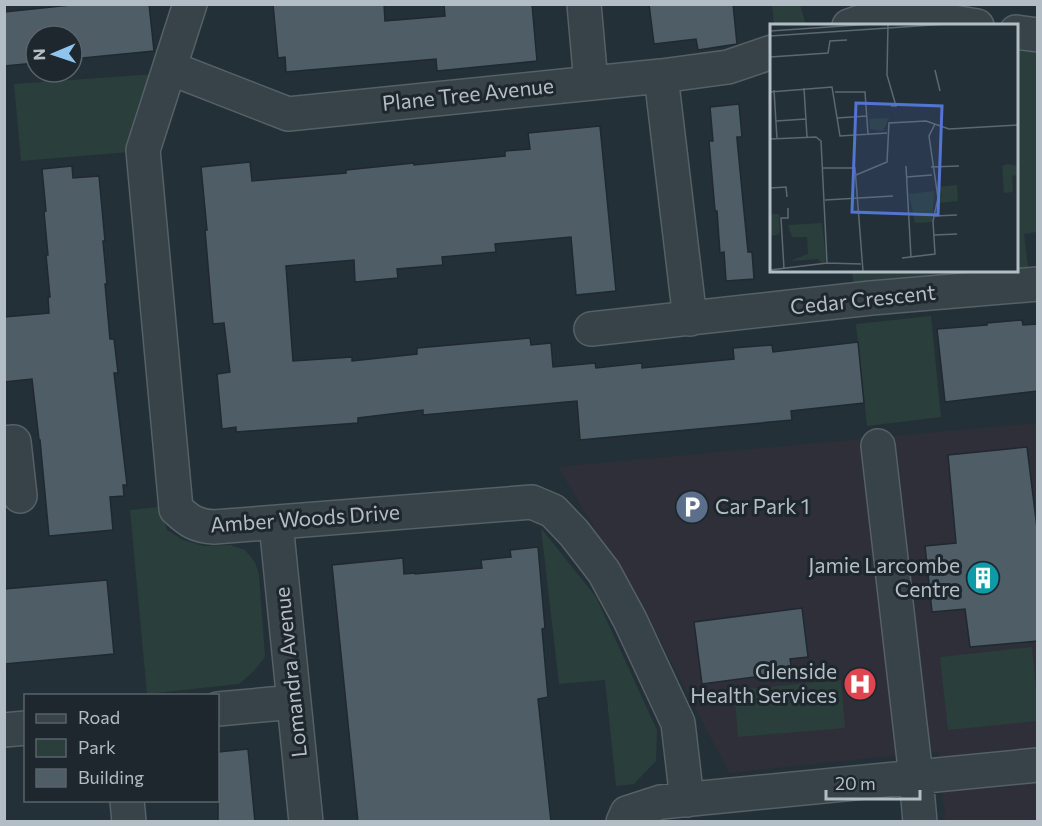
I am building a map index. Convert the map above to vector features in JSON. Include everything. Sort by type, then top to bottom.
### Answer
[{"type":"street","name":"Amber Woods Drive","points":[[190,4],[143,150],[176,509],[188,520],[202,526],[214,527],[532,502],[553,511],[574,533],[604,572],[630,620],[678,723],[687,800]]},
{"type":"street","points":[[584,4],[591,83]]},
{"type":"street","points":[[854,24],[882,14],[964,24]]},
{"type":"street","points":[[1018,32],[1038,35]]},
{"type":"street","name":"Plane Tree Avenue","points":[[170,68],[288,114],[661,76],[728,67],[770,53]]},
{"type":"street","points":[[661,76],[690,319]]},
{"type":"street","name":"Cedar Crescent","points":[[591,329],[871,298],[1038,284]]},
{"type":"street","points":[[4,443],[14,442],[20,496]]},
{"type":"street","points":[[878,446],[920,822]]},
{"type":"street","name":"Lomandra Avenue","points":[[276,523],[306,822]]},
{"type":"street","points":[[219,709],[294,702]]},
{"type":"street","points":[[4,730],[24,728]]},
{"type":"street","points":[[623,822],[627,813],[661,802],[1038,765]]},
{"type":"street","points":[[127,802],[129,822]]},
{"type":"shaded area","name":"Glenside Health Services","points":[[1037,423],[1037,821],[945,821],[939,751],[729,773],[648,617],[558,467]]},
{"type":"green space","points":[[772,5],[800,5],[806,24],[774,24]]},
{"type":"green space","points":[[1018,45],[1038,48],[1037,232],[1024,234],[1028,267],[1018,268]]},
{"type":"green space","points":[[155,74],[130,152],[21,161],[14,84],[84,84],[84,79]]},
{"type":"green space","points":[[852,272],[987,272],[854,288]]},
{"type":"green space","points":[[931,316],[941,417],[867,426],[856,324]]},
{"type":"green space","points":[[159,507],[167,530],[183,540],[204,546],[230,545],[245,550],[255,562],[259,575],[265,657],[239,684],[147,694],[130,510]]},
{"type":"green space","points":[[541,528],[596,597],[657,730],[656,761],[634,784],[616,786],[605,680],[559,684]]},
{"type":"green space","points":[[1032,647],[1037,721],[948,730],[940,657]]},
{"type":"green space","points":[[841,680],[845,728],[738,737],[734,690]]},
{"type":"building","points":[[80,4],[149,4],[154,51],[84,58],[84,24],[24,24],[24,64],[4,66],[4,12]]},
{"type":"building","points":[[273,4],[384,4],[385,21],[445,16],[444,4],[532,4],[537,61],[437,71],[436,59],[286,72],[285,57],[278,58]]},
{"type":"building","points":[[649,4],[733,4],[737,44],[698,50],[696,39],[654,44]]},
{"type":"building","points":[[739,104],[742,137],[737,137],[737,139],[748,252],[752,252],[754,279],[726,281],[724,252],[720,253],[717,211],[715,211],[709,141],[713,141],[710,107]]},
{"type":"building","points":[[600,126],[616,291],[576,295],[571,237],[495,244],[496,252],[442,257],[443,265],[397,269],[398,278],[355,282],[354,260],[286,266],[293,361],[352,357],[352,361],[417,354],[417,348],[530,338],[531,345],[551,343],[553,367],[595,363],[596,368],[642,363],[642,368],[734,359],[733,348],[772,345],[773,352],[858,342],[864,403],[791,411],[792,420],[580,440],[577,401],[423,415],[423,410],[358,418],[358,423],[236,432],[236,427],[222,429],[217,374],[230,372],[224,323],[213,324],[201,167],[250,162],[252,181],[346,173],[346,170],[505,156],[505,151],[530,149],[528,133]]},
{"type":"building","points":[[72,166],[73,178],[99,176],[105,241],[103,241],[107,284],[105,284],[110,339],[114,339],[118,373],[114,373],[127,485],[123,485],[124,496],[110,497],[113,530],[49,536],[32,379],[4,382],[4,317],[49,313],[48,297],[50,297],[46,255],[48,255],[44,212],[46,211],[42,169]]},
{"type":"building","points":[[1022,320],[1023,325],[1038,324],[1038,391],[945,402],[937,329]]},
{"type":"building","name":"Jamie Larcombe Centre","points":[[1027,447],[1038,536],[1038,641],[970,647],[965,609],[932,612],[925,546],[956,543],[948,455]]},
{"type":"building","points":[[538,547],[548,697],[538,699],[551,822],[358,822],[332,565],[403,558],[404,574],[415,574],[482,568],[481,560],[511,557],[510,550]]},
{"type":"building","points":[[107,580],[114,654],[4,664],[4,589]]},
{"type":"building","points":[[802,608],[808,657],[790,659],[792,672],[702,684],[694,622]]},
{"type":"building","points":[[248,749],[255,822],[218,822],[219,752]]},
{"type":"place","name":"Car Park 1","points":[[692,507]]},
{"type":"place","name":"Jamie Larcombe Centre","points":[[983,578]]},
{"type":"place","name":"Glenside Health Services","points":[[860,684]]}]
